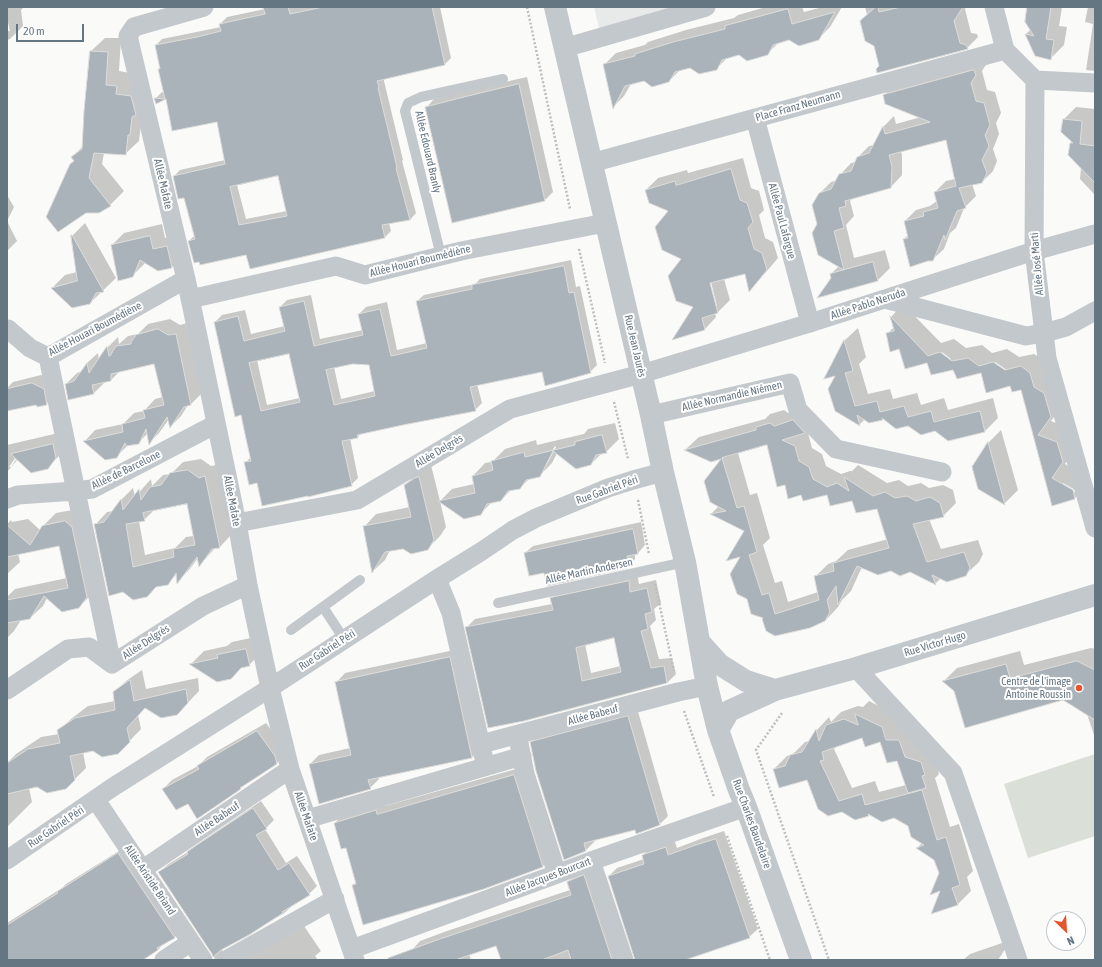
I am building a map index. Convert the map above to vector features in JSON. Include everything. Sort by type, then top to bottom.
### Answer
[{"type":"street","name":"Allée Mafate","points":[[204,7],[134,27],[128,36],[186,279],[270,688],[290,769],[353,955]]},
{"type":"street","name":"Rue Jean Jaurès","points":[[555,7],[685,562],[707,686]]},
{"type":"street","points":[[564,48],[706,7]]},
{"type":"street","points":[[994,7],[1005,50],[1035,80],[1095,84]]},
{"type":"street","name":"Place Franz Neumann","points":[[591,163],[1005,50]]},
{"type":"street","name":"Allée José Marti","points":[[1035,80],[1034,251],[1047,358],[1095,528]]},
{"type":"street","name":"Allée Paul Lafargue","points":[[754,118],[810,323]]},
{"type":"street","name":"Allée Houari Boumédiène","points":[[190,299],[336,266],[366,275],[461,251],[606,223]]},
{"type":"street","name":"Allée Pablo Neruda","points":[[641,374],[810,323],[1034,251],[1095,234]]},
{"type":"street","name":"Allée Houari Boumédiène","points":[[7,329],[30,348],[48,357],[186,279]]},
{"type":"street","points":[[885,299],[1026,336],[1066,327],[1095,311]]},
{"type":"street","points":[[48,357],[112,664]]},
{"type":"street","name":"Allée Delgrès","points":[[237,523],[357,500],[510,409],[641,374]]},
{"type":"street","name":"Allée Normandie Niémen","points":[[651,415],[790,383],[798,410],[836,448],[942,472]]},
{"type":"street","name":"Allée de Barcelone","points":[[7,499],[18,496],[75,492],[92,488],[216,424]]},
{"type":"street","name":"Rue Gabriel Péri","points":[[7,860],[113,787],[270,688],[513,530],[536,518],[608,488],[663,472]]},
{"type":"street","points":[[437,579],[451,613],[486,766]]},
{"type":"street","name":"Allée Delgrès","points":[[7,690],[68,649],[89,646],[112,664],[203,606],[248,585]]},
{"type":"street","name":"Rue Victor Hugo","points":[[718,730],[730,711],[775,690],[856,668],[1095,596]]},
{"type":"street","points":[[700,643],[719,664],[746,681],[775,690]]},
{"type":"street","points":[[856,668],[953,772],[1018,960]]},
{"type":"street","name":"Allée Babeuf","points":[[480,744],[678,692],[707,686]]},
{"type":"street","name":"Rue Charles Baudelaire","points":[[707,686],[718,730],[801,960]]},
{"type":"street","points":[[517,735],[522,756],[524,774],[557,874]]},
{"type":"street","points":[[307,819],[522,756]]},
{"type":"street","name":"Allée Babeuf","points":[[143,869],[290,769]]},
{"type":"street","name":"Allée Aristide Briand","points":[[96,800],[203,960]]},
{"type":"street","name":"Allée Jacques Bourcart","points":[[353,955],[591,861],[746,807]]},
{"type":"street","points":[[591,861],[624,960]]},
{"type":"street","points":[[226,960],[334,899]]},
{"type":"street","points":[[164,960],[191,942]]},
{"type":"lane","name":"Allée Edouard Branly","points":[[440,256],[405,111],[408,103],[421,97],[503,79]]},
{"type":"lane","name":"Allée Martin Andersen","points":[[498,603],[685,562]]},
{"type":"lane","points":[[291,630],[360,580]]},
{"type":"lane","points":[[323,607],[344,639]]},
{"type":"path","points":[[528,7],[572,215]]},
{"type":"path","points":[[577,242],[606,366]]},
{"type":"path","points":[[613,398],[629,464]]},
{"type":"path","points":[[784,710],[756,750],[830,960]]},
{"type":"shaded area","points":[[594,7],[689,7],[600,32]]},
{"type":"shaded area","points":[[1095,754],[1095,836],[1028,858],[1004,784]]},
{"type":"building","points":[[263,7],[288,7],[290,14],[323,7],[432,7],[445,65],[377,81],[396,168],[410,220],[382,225],[385,238],[250,269],[246,255],[200,265],[199,262],[194,263],[188,241],[195,239],[184,198],[178,199],[173,176],[225,164],[217,122],[172,131],[166,99],[156,104],[154,98],[165,99],[158,69],[160,69],[155,45],[221,31],[219,24],[265,14]],"holes":[[[278,176],[287,216],[239,225],[230,187]]]},
{"type":"building","points":[[876,7],[878,7],[879,12],[901,7],[963,7],[954,21],[960,43],[966,45],[968,49],[877,73],[876,69],[879,66],[874,46],[865,41],[860,21]]},
{"type":"building","points":[[1027,7],[1051,7],[1046,39],[1054,40],[1051,60],[1035,56],[1025,34],[1034,36],[1025,22]]},
{"type":"building","points":[[788,9],[792,24],[835,12],[819,40],[799,46],[789,40],[773,45],[768,55],[747,61],[739,55],[722,60],[717,70],[699,74],[690,68],[675,72],[669,82],[652,87],[644,81],[625,86],[613,109],[603,64],[635,56],[635,54],[673,42],[725,29],[725,26]]},
{"type":"building","points":[[90,51],[108,52],[106,85],[117,86],[116,94],[131,96],[136,115],[132,117],[126,155],[94,153],[89,178],[111,206],[99,213],[86,213],[58,232],[46,217],[70,164],[74,161],[71,157],[82,149]]},
{"type":"building","points":[[974,70],[976,75],[971,83],[976,101],[984,103],[990,125],[985,135],[989,146],[982,160],[987,173],[982,183],[959,188],[966,208],[957,211],[945,240],[944,235],[933,261],[928,261],[910,267],[903,239],[908,238],[904,221],[924,216],[923,212],[938,208],[934,192],[956,186],[946,140],[889,155],[892,167],[891,188],[845,201],[846,206],[839,208],[844,228],[834,231],[844,270],[818,255],[812,233],[817,224],[812,205],[819,193],[831,189],[839,174],[851,171],[857,157],[869,153],[883,126],[885,134],[930,122],[885,104],[883,95]]},
{"type":"building","points":[[519,84],[545,201],[452,223],[425,107]]},
{"type":"building","points":[[1063,119],[1082,121],[1080,144],[1095,146],[1095,183],[1068,155],[1070,143],[1073,143],[1061,132]]},
{"type":"building","points":[[731,169],[740,200],[747,203],[753,222],[748,228],[754,249],[762,253],[767,270],[749,292],[745,274],[710,283],[718,313],[702,318],[705,330],[672,340],[693,307],[676,301],[668,276],[681,259],[662,250],[655,227],[668,211],[649,203],[645,190],[675,181],[676,185]]},
{"type":"building","points":[[71,235],[104,292],[96,293],[90,304],[72,308],[51,288],[77,281]]},
{"type":"building","points":[[150,236],[153,249],[167,246],[172,268],[158,271],[140,260],[133,277],[118,281],[111,245]]},
{"type":"building","points":[[873,262],[878,281],[817,298],[831,278],[830,274]]},
{"type":"building","points":[[564,266],[569,293],[574,292],[591,373],[545,386],[542,372],[470,387],[476,411],[357,435],[358,438],[342,441],[352,486],[262,506],[257,483],[249,485],[244,462],[251,461],[241,415],[235,417],[214,322],[238,316],[244,341],[285,331],[279,307],[304,301],[314,346],[363,335],[358,314],[380,309],[391,356],[427,348],[416,301],[472,289],[472,285]],"holes":[[[289,354],[300,402],[261,411],[249,363]],[[353,364],[369,365],[375,396],[334,405],[326,370]]]},
{"type":"building","points":[[890,316],[928,356],[940,352],[952,361],[968,358],[979,366],[993,362],[1005,370],[1021,366],[1030,373],[1034,387],[1044,393],[1051,417],[1038,435],[1057,442],[1063,462],[1052,478],[1073,490],[1075,499],[1052,506],[1021,390],[1012,392],[1010,386],[986,393],[981,373],[957,379],[953,370],[931,375],[927,363],[905,369],[899,349],[890,352],[886,333],[894,331]]},
{"type":"building","points":[[158,329],[168,335],[176,334],[191,405],[184,407],[170,428],[167,417],[149,445],[146,429],[139,444],[126,446],[125,443],[117,458],[105,460],[83,441],[123,432],[122,424],[145,418],[143,410],[164,405],[154,364],[111,374],[111,381],[92,385],[94,394],[68,400],[65,384],[74,381],[87,363],[89,373],[107,346],[110,356],[116,346],[131,344],[136,335]]},
{"type":"building","points":[[844,340],[853,371],[845,373],[855,406],[877,401],[880,412],[904,406],[908,417],[931,411],[934,422],[980,411],[985,432],[948,441],[935,431],[921,435],[908,426],[896,429],[882,418],[883,420],[869,423],[857,415],[860,426],[835,411],[828,389],[835,376],[824,379]]},
{"type":"building","points":[[32,383],[44,389],[47,405],[37,407],[36,405],[7,411],[7,389]]},
{"type":"building","points":[[793,420],[805,433],[782,440],[795,446],[799,461],[809,467],[813,479],[827,487],[837,483],[849,491],[844,477],[873,496],[885,492],[895,498],[907,496],[916,501],[930,497],[940,503],[944,517],[913,524],[927,562],[964,552],[970,568],[966,576],[947,582],[932,575],[936,585],[910,572],[900,576],[891,571],[878,575],[857,566],[838,605],[836,586],[827,600],[830,612],[825,621],[810,628],[775,636],[766,631],[763,618],[751,614],[747,599],[737,594],[730,574],[740,557],[726,561],[744,531],[710,514],[726,511],[710,502],[704,481],[721,459],[711,462],[684,450],[756,430],[756,427],[770,423],[774,426]],"holes":[[[767,445],[777,487],[785,485],[788,499],[801,495],[803,501],[827,495],[830,506],[852,501],[856,513],[877,509],[889,548],[833,563],[834,571],[814,576],[819,600],[775,614],[769,593],[762,595],[749,555],[757,552],[744,506],[737,508],[722,458]]]},
{"type":"building","points":[[602,435],[607,453],[596,455],[591,465],[576,469],[553,451],[540,477],[526,480],[520,489],[508,491],[501,501],[487,504],[481,515],[464,519],[438,501],[475,493],[472,476],[493,470],[491,461],[524,452],[525,457],[575,445],[575,442]]},
{"type":"building","points":[[988,442],[1005,505],[978,489],[972,467]]},
{"type":"building","points":[[53,444],[56,458],[48,469],[31,473],[11,454]]},
{"type":"building","points":[[188,470],[199,478],[205,476],[220,548],[212,549],[199,567],[197,557],[177,584],[176,573],[168,585],[156,587],[147,597],[133,600],[123,592],[109,596],[94,524],[104,522],[121,499],[123,510],[139,489],[141,500],[150,487],[161,485],[170,473]],"holes":[[[187,504],[195,545],[173,549],[174,557],[133,567],[126,524],[145,521],[143,513]]]},
{"type":"building","points":[[419,477],[434,540],[428,550],[411,554],[403,549],[385,552],[372,573],[363,526],[411,517],[404,485]]},
{"type":"building","points":[[65,521],[72,527],[87,597],[79,608],[62,612],[44,596],[30,619],[7,623],[7,600],[68,588],[59,546],[7,557],[7,525],[30,545],[42,526]]},
{"type":"building","points":[[633,529],[638,554],[627,556],[628,568],[547,586],[544,573],[529,576],[524,553]]},
{"type":"building","points":[[629,581],[630,592],[647,588],[652,612],[645,614],[648,629],[641,631],[651,668],[664,666],[667,683],[524,721],[488,728],[465,627],[553,610],[550,598]],"holes":[[[614,638],[621,672],[582,681],[576,648]]]},
{"type":"building","points":[[246,649],[250,666],[241,668],[231,679],[217,682],[189,664],[218,658],[217,655]]},
{"type":"building","points":[[450,657],[472,758],[368,780],[371,789],[319,804],[309,764],[351,755],[335,682]]},
{"type":"building","points":[[1077,661],[1095,670],[1095,720],[1063,700],[965,728],[954,691],[942,681],[1006,664],[1010,678]]},
{"type":"building","points":[[130,680],[134,701],[186,689],[188,703],[177,715],[161,718],[145,708],[127,728],[130,742],[118,754],[102,757],[93,751],[70,756],[75,780],[66,789],[47,793],[37,787],[7,794],[7,763],[28,749],[60,743],[57,730],[75,718],[115,710],[113,692]]},
{"type":"building","points":[[855,714],[882,727],[886,740],[899,740],[905,757],[921,762],[925,775],[922,776],[926,788],[908,793],[897,761],[887,763],[880,742],[865,747],[862,738],[822,752],[824,760],[820,761],[839,801],[862,794],[865,805],[922,790],[937,840],[946,837],[960,885],[952,888],[958,905],[931,914],[940,891],[930,895],[939,873],[934,860],[916,848],[924,845],[911,837],[908,826],[894,818],[882,822],[868,814],[869,816],[855,820],[842,812],[828,816],[818,809],[807,780],[779,788],[773,769],[785,766],[790,755],[802,752],[816,729],[819,741],[826,725],[844,719],[858,725]]},
{"type":"building","points":[[628,716],[660,825],[636,834],[635,830],[584,843],[586,851],[564,860],[536,771],[530,742]]},
{"type":"building","points":[[257,731],[275,756],[277,764],[197,819],[188,804],[176,810],[162,789],[199,769],[197,766]]},
{"type":"building","points":[[514,775],[543,867],[484,889],[363,925],[352,885],[356,884],[346,848],[341,849],[334,823],[376,810],[377,814]]},
{"type":"building","points":[[253,808],[267,829],[256,835],[278,870],[289,863],[310,895],[249,935],[221,950],[213,957],[158,872],[188,854],[187,852]]},
{"type":"building","points":[[716,839],[750,938],[685,960],[635,960],[608,876],[644,864],[642,855],[666,847],[668,855]]},
{"type":"building","points":[[118,853],[175,938],[157,948],[158,950],[143,960],[7,960],[7,925]]},
{"type":"building","points":[[584,875],[612,960],[571,960],[568,950],[542,960],[501,960],[496,946],[455,960],[388,960],[388,958],[437,940],[571,895],[567,882]]},
{"type":"place","name":"Centre de l'image Antoine Roussin","points":[[1079,688]]}]
